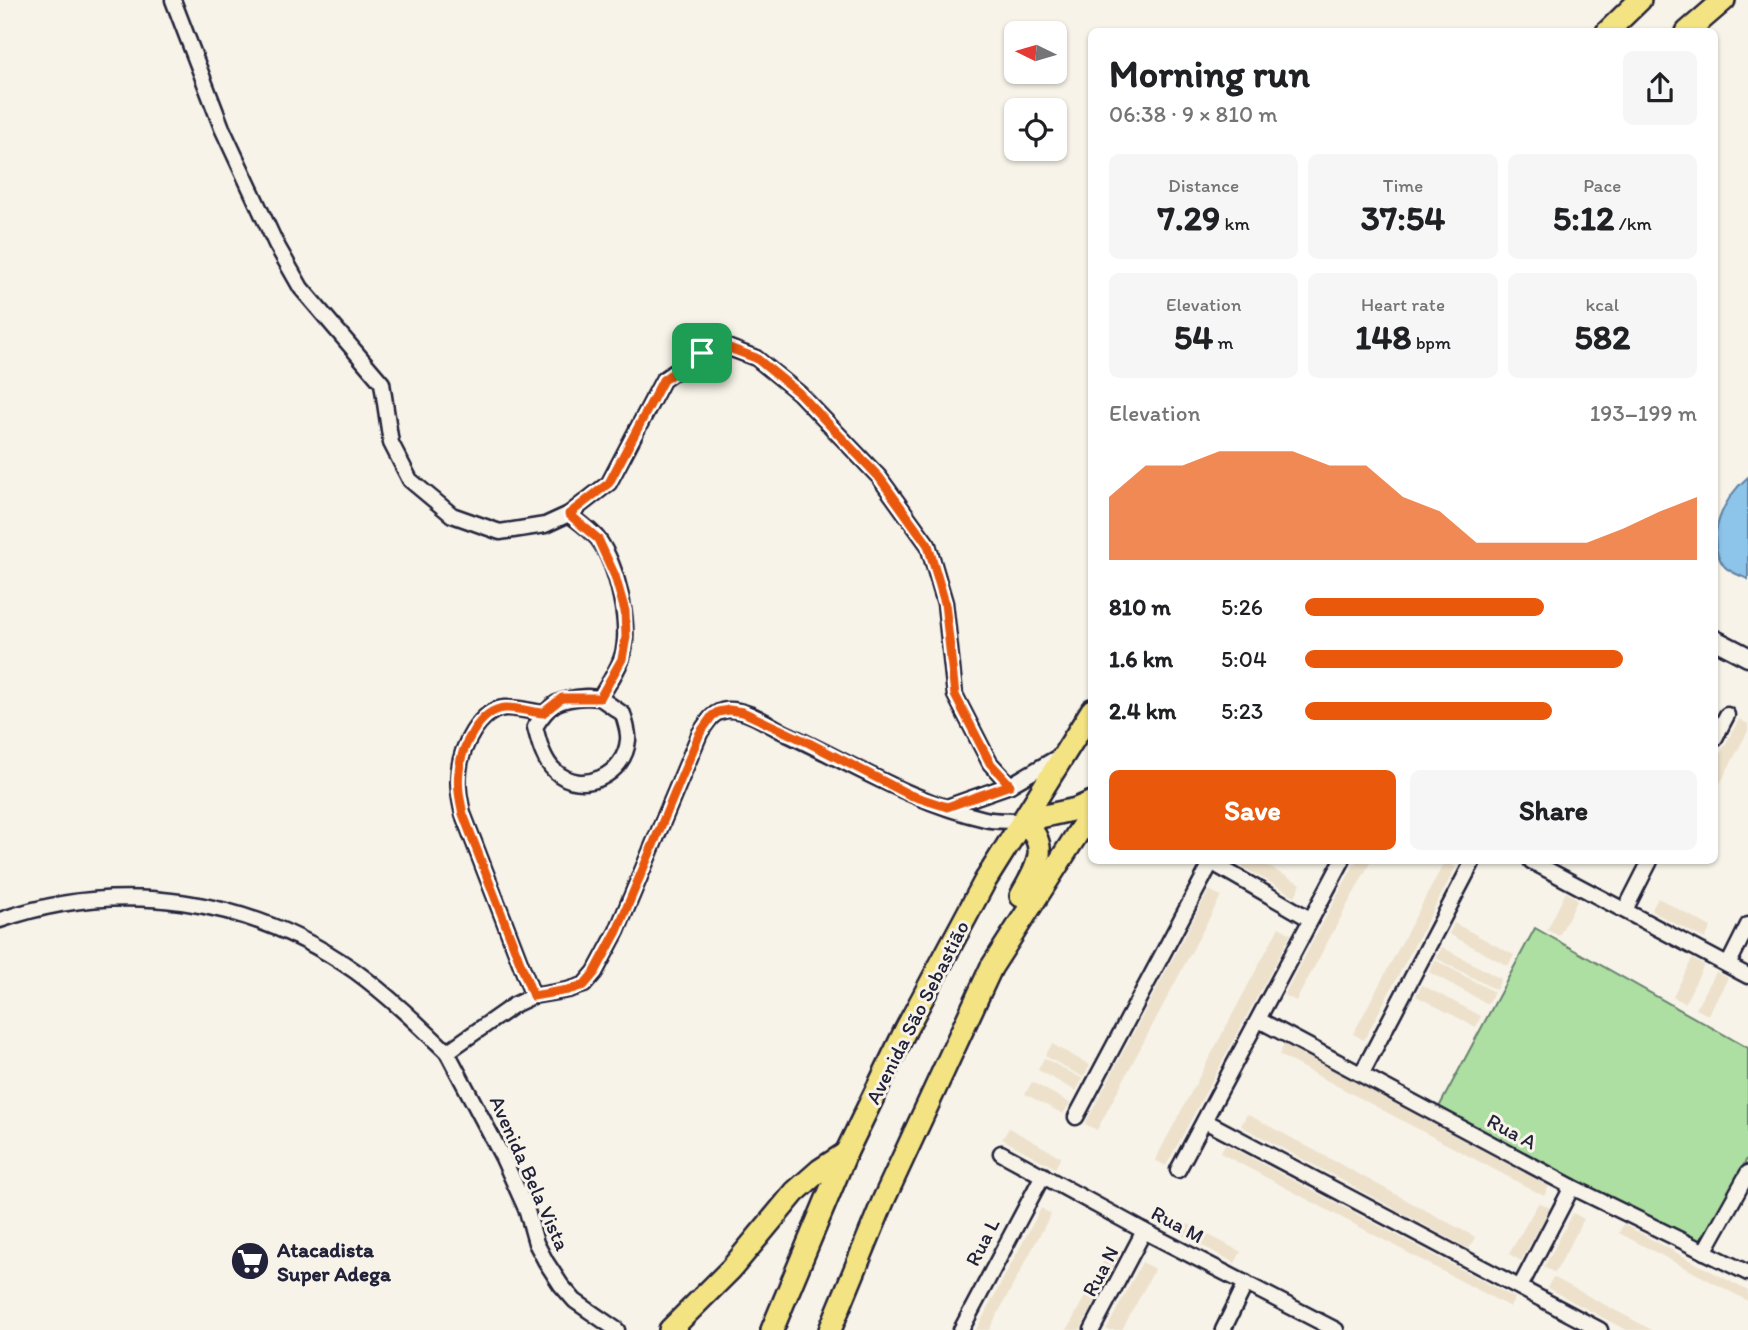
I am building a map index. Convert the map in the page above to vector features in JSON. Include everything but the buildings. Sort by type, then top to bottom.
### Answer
[{"type":"main road","points":[[1611,28],[1640,0]]},
{"type":"main road","points":[[1692,28],[1724,0]]},
{"type":"main road","name":"Avenida São Sebastião","points":[[772,1330],[846,1153],[906,1029],[985,881],[1088,716]]},
{"type":"main road","points":[[1022,821],[1088,804]]},
{"type":"main road","points":[[990,968],[1088,817]]},
{"type":"main road","points":[[830,1330],[884,1199],[990,968],[1010,917],[1038,862],[1041,846],[1038,836],[1022,821]]},
{"type":"main road","points":[[670,1330],[731,1269],[795,1192],[820,1170],[846,1153]]},
{"type":"street","points":[[173,0],[222,128],[276,244],[301,288],[382,383],[391,443],[410,480],[452,515],[500,532],[544,525],[569,514],[609,483],[663,380],[702,353],[724,346],[756,358],[799,393],[879,477],[928,545],[945,603],[955,695],[990,763],[1010,785]]},
{"type":"street","points":[[569,514],[598,539],[615,576],[625,611],[626,637],[622,659],[600,698]]},
{"type":"street","points":[[1718,642],[1748,657]]},
{"type":"street","points":[[562,698],[600,698],[623,714],[629,739],[621,763],[607,776],[589,781],[568,780],[553,770],[541,749],[535,727],[543,713],[562,698]]},
{"type":"street","points":[[533,996],[463,814],[459,769],[465,748],[476,728],[489,714],[504,708],[543,713]]},
{"type":"street","points":[[447,1052],[506,1010],[533,996],[584,985],[595,972],[617,931],[700,733],[718,712],[743,712],[910,795],[987,820],[1022,821]]},
{"type":"street","points":[[1718,732],[1727,715]]},
{"type":"street","points":[[947,807],[1010,785],[1063,754]]},
{"type":"street","points":[[1076,1117],[1211,864]]},
{"type":"street","points":[[1215,864],[1310,919]]},
{"type":"street","points":[[1178,1170],[1340,864]]},
{"type":"street","points":[[1362,1073],[1471,864]]},
{"type":"street","points":[[1537,864],[1748,976]]},
{"type":"street","points":[[1625,909],[1648,864]]},
{"type":"street","name":"Avenida Bela Vista","points":[[0,920],[52,905],[98,898],[195,904],[243,915],[297,937],[355,971],[447,1052],[503,1158],[546,1262],[575,1301],[617,1330]]},
{"type":"street","points":[[1728,965],[1748,925]]},
{"type":"street","name":"Rua A","points":[[1259,1020],[1572,1187],[1748,1273]]},
{"type":"street","points":[[1205,1121],[1600,1330]]},
{"type":"street","name":"Rua M","points":[[1002,1153],[1144,1231],[1336,1330]]},
{"type":"street","points":[[1704,1252],[1748,1173]]},
{"type":"street","name":"Rua L","points":[[961,1330],[1043,1175]]},
{"type":"street","points":[[1520,1287],[1572,1187]]},
{"type":"street","name":"Rua N","points":[[1092,1330],[1144,1231]]},
{"type":"street","points":[[1223,1330],[1246,1283]]},
{"type":"shaded area","points":[[1739,719],[1748,724],[1748,731],[1718,787],[1718,758]]},
{"type":"shaded area","points":[[1244,864],[1264,864],[1301,884],[1295,896],[1242,867]]},
{"type":"shaded area","points":[[1354,864],[1369,864],[1296,1001],[1284,995]]},
{"type":"shaded area","points":[[1443,864],[1456,867],[1364,1040],[1353,1034]]},
{"type":"shaded area","points":[[1209,890],[1221,896],[1097,1130],[1085,1124]]},
{"type":"shaded area","points":[[1566,892],[1578,899],[1559,936],[1547,930]]},
{"type":"shaded area","points":[[1658,898],[1711,927],[1705,939],[1651,911]]},
{"type":"shaded area","points":[[1454,923],[1514,955],[1508,966],[1449,934]]},
{"type":"shaded area","points":[[1279,927],[1291,934],[1166,1166],[1155,1160]]},
{"type":"shaded area","points":[[1442,947],[1501,979],[1496,990],[1436,958]]},
{"type":"shaded area","points":[[1692,959],[1704,965],[1685,1003],[1673,997]]},
{"type":"shaded area","points":[[1435,960],[1494,992],[1488,1004],[1429,972]]},
{"type":"shaded area","points":[[1716,972],[1728,978],[1708,1015],[1696,1009]]},
{"type":"shaded area","points":[[1422,985],[1481,1016],[1476,1027],[1416,996]]},
{"type":"shaded area","points":[[1052,1044],[1090,1065],[1083,1077],[1045,1056]]},
{"type":"shaded area","points":[[1284,1044],[1549,1186],[1544,1196],[1279,1055]]},
{"type":"shaded area","points":[[1044,1058],[1083,1079],[1076,1091],[1038,1070]]},
{"type":"shaded area","points":[[1032,1082],[1070,1103],[1063,1114],[1025,1094]]},
{"type":"shaded area","points":[[1247,1114],[1475,1237],[1469,1249],[1241,1126]]},
{"type":"shaded area","points":[[1009,1128],[1061,1157],[1055,1168],[1002,1139]]},
{"type":"shaded area","points":[[1225,1144],[1515,1298],[1510,1307],[1220,1153]]},
{"type":"shaded area","points":[[1539,1202],[1550,1208],[1521,1261],[1509,1254]]},
{"type":"shaded area","points":[[1041,1208],[1051,1214],[989,1330],[976,1330]]},
{"type":"shaded area","points":[[1573,1213],[1584,1219],[1555,1273],[1544,1267]]},
{"type":"shaded area","points":[[1188,1224],[1241,1252],[1235,1263],[1182,1235]]},
{"type":"shaded area","points":[[1623,1224],[1748,1291],[1748,1301],[1619,1233]]},
{"type":"shaded area","points":[[1111,1247],[1121,1252],[1080,1330],[1067,1330]]},
{"type":"shaded area","points":[[1142,1262],[1155,1269],[1122,1330],[1106,1330]]},
{"type":"shaded area","points":[[1553,1277],[1652,1330],[1626,1330],[1547,1288]]},
{"type":"green space","points":[[1535,928],[1748,1048],[1748,1157],[1707,1234],[1698,1240],[1688,1240],[1439,1107]]},
{"type":"water","points":[[1748,477],[1748,579],[1724,566],[1718,555],[1720,518]]},
{"type":"place","name":"Atacadista Super Adega","points":[[250,1261]]},
{"type":"route","points":[[724,346],[756,358],[799,393],[879,477],[928,545],[945,603],[955,695],[990,763],[1010,785],[947,807],[910,795],[743,712],[718,712],[700,733],[617,931],[595,972],[584,985],[533,996],[463,814],[459,769],[465,748],[476,728],[489,714],[504,708],[543,713],[562,698],[600,698],[622,659],[626,637],[625,611],[615,576],[598,539],[569,514],[609,483],[663,380],[702,353],[724,346]]}]
